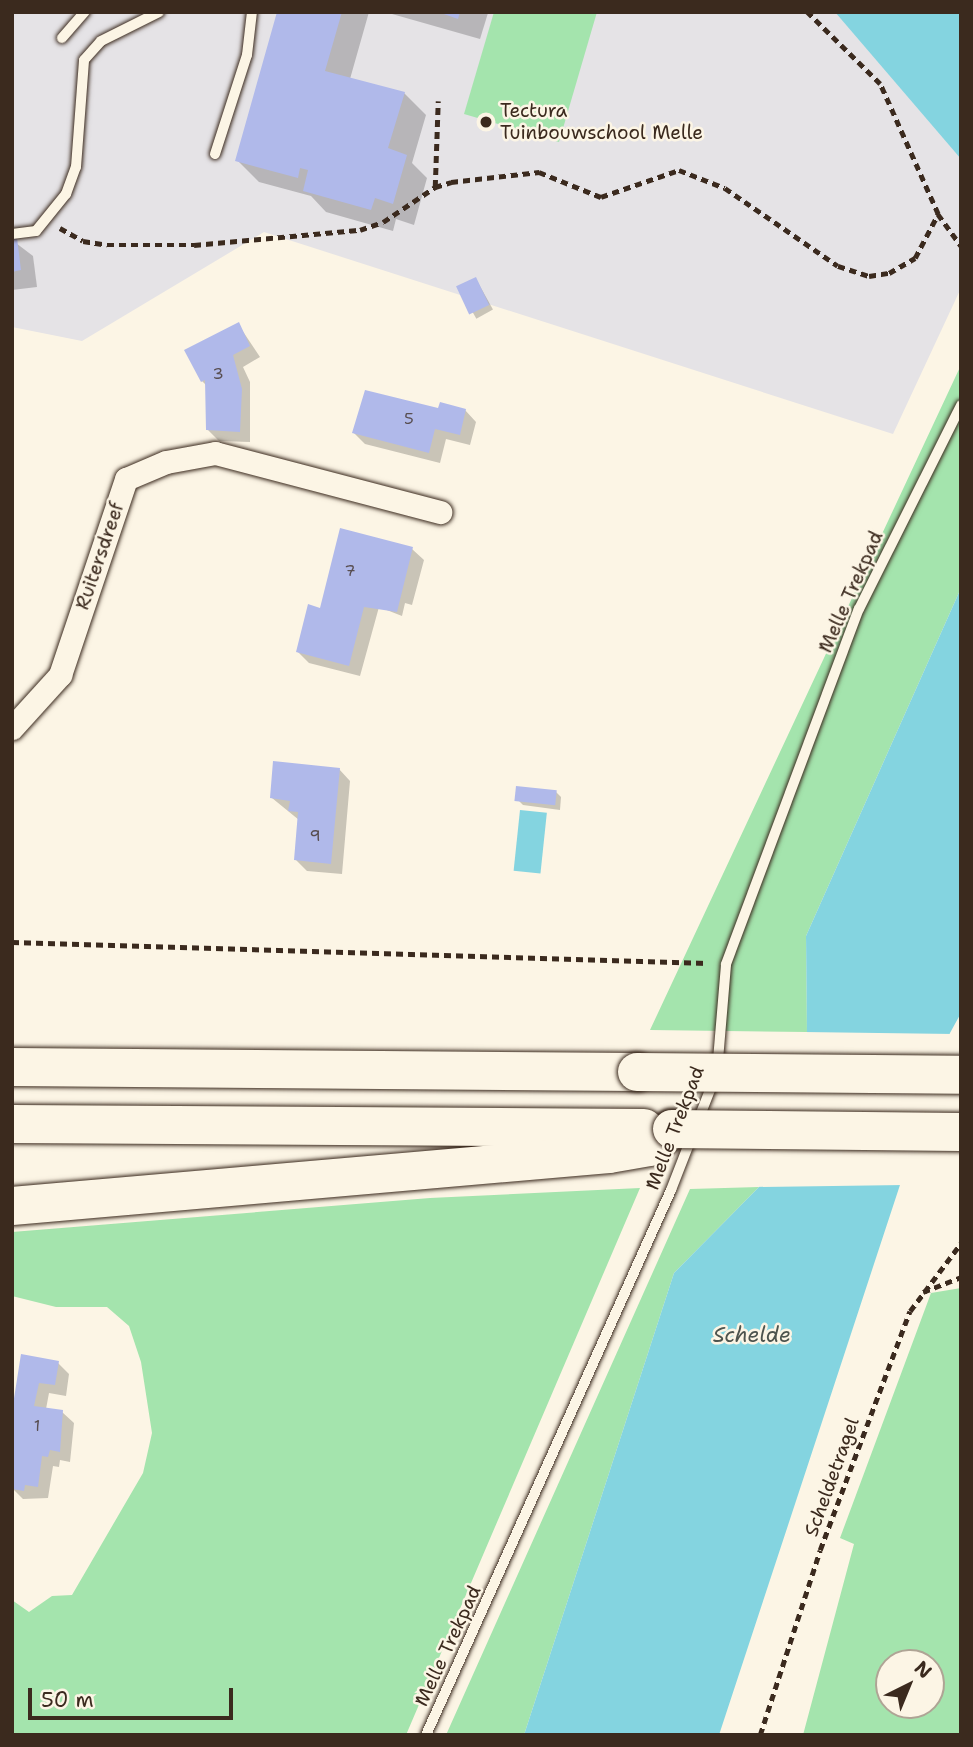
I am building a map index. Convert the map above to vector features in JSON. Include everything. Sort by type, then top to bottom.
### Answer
[{"type":"highway","points":[[12,1067],[961,1074]]},
{"type":"highway","points":[[12,1124],[613,1141],[649,1147],[673,1129],[961,1132]]},
{"type":"highway","points":[[12,1206],[613,1141]]},
{"type":"street","name":"Ruitersdreef","points":[[12,728],[60,675],[126,480],[166,462],[215,453],[440,512]]},
{"type":"lane","points":[[62,38],[85,12]]},
{"type":"lane","points":[[12,234],[36,231],[47,222],[76,167],[84,60],[101,41],[159,12]]},
{"type":"lane","points":[[215,153],[247,55],[252,12]]},
{"type":"lane","name":"Melle Trekpad","points":[[426,1735],[665,1203],[718,1072],[726,964],[859,609],[961,405]]},
{"type":"path","points":[[807,12],[880,84],[938,214],[961,246]]},
{"type":"path","points":[[435,187],[438,101]]},
{"type":"path","points":[[47,222],[83,240],[107,245],[194,245],[360,230],[383,222],[435,187],[539,172],[601,197],[679,170],[725,188],[838,266],[869,276],[890,273],[910,262],[938,214]]},
{"type":"path","points":[[12,942],[726,964]]},
{"type":"path","name":"Scheldetragel","points":[[760,1735],[820,1550],[920,1294],[961,1243]]},
{"type":"path","points":[[920,1294],[961,1277]]},
{"type":"shaded area","name":"Tectura Tuinbouwschool Melle","points":[[12,12],[961,12],[961,288],[893,434],[264,232],[82,341],[12,327]]},
{"type":"green space","points":[[494,12],[597,12],[559,142],[464,114]]},
{"type":"green space","points":[[961,365],[961,588],[806,936],[807,1032],[650,1030]]},
{"type":"green space","points":[[759,1187],[674,1273],[524,1735],[446,1735],[690,1189]]},
{"type":"green space","points":[[640,1188],[406,1735],[12,1735],[12,1600],[29,1612],[52,1596],[72,1595],[143,1473],[152,1433],[141,1362],[129,1326],[107,1307],[56,1307],[12,1296],[12,1232],[430,1198]]},
{"type":"green space","points":[[961,1288],[961,1735],[803,1735],[854,1544],[840,1538],[931,1293]]},
{"type":"water","points":[[835,12],[961,12],[961,159]]},
{"type":"water","name":"Schelde","points":[[961,588],[961,1013],[950,1033],[719,1735],[524,1735],[674,1273],[759,1187],[807,1039],[806,936]]},
{"type":"water","points":[[520,810],[547,813],[540,873],[514,871]]},
{"type":"pier","points":[[803,1032],[954,1034],[904,1185],[754,1187]]},
{"type":"building","points":[[277,12],[342,12],[325,71],[405,92],[388,148],[407,155],[393,204],[375,198],[371,210],[303,191],[308,170],[300,168],[298,178],[235,161]]},
{"type":"building","points":[[438,12],[460,12],[458,19]]},
{"type":"building","points":[[17,238],[21,270],[12,272],[12,239]]},
{"type":"building","points":[[476,277],[489,305],[469,314],[456,286]]},
{"type":"building","points":[[239,322],[250,346],[233,355],[242,389],[240,432],[206,430],[205,380],[201,382],[184,350]]},
{"type":"building","points":[[365,390],[438,408],[440,402],[466,409],[460,435],[435,429],[429,453],[352,433]]},
{"type":"building","points":[[340,528],[413,547],[397,612],[364,607],[349,666],[296,652],[308,604],[320,608]]},
{"type":"building","points":[[273,761],[340,768],[331,864],[294,860],[298,812],[288,811],[290,801],[270,798]]},
{"type":"building","points":[[516,786],[557,790],[555,805],[514,801]]},
{"type":"building","points":[[21,1354],[59,1361],[55,1385],[39,1383],[34,1406],[63,1410],[60,1452],[50,1450],[48,1457],[42,1456],[38,1487],[25,1485],[24,1491],[12,1489],[12,1411]]},
{"type":"place","name":"Tectura Tuinbouwschool Melle","points":[[486,122]]}]
